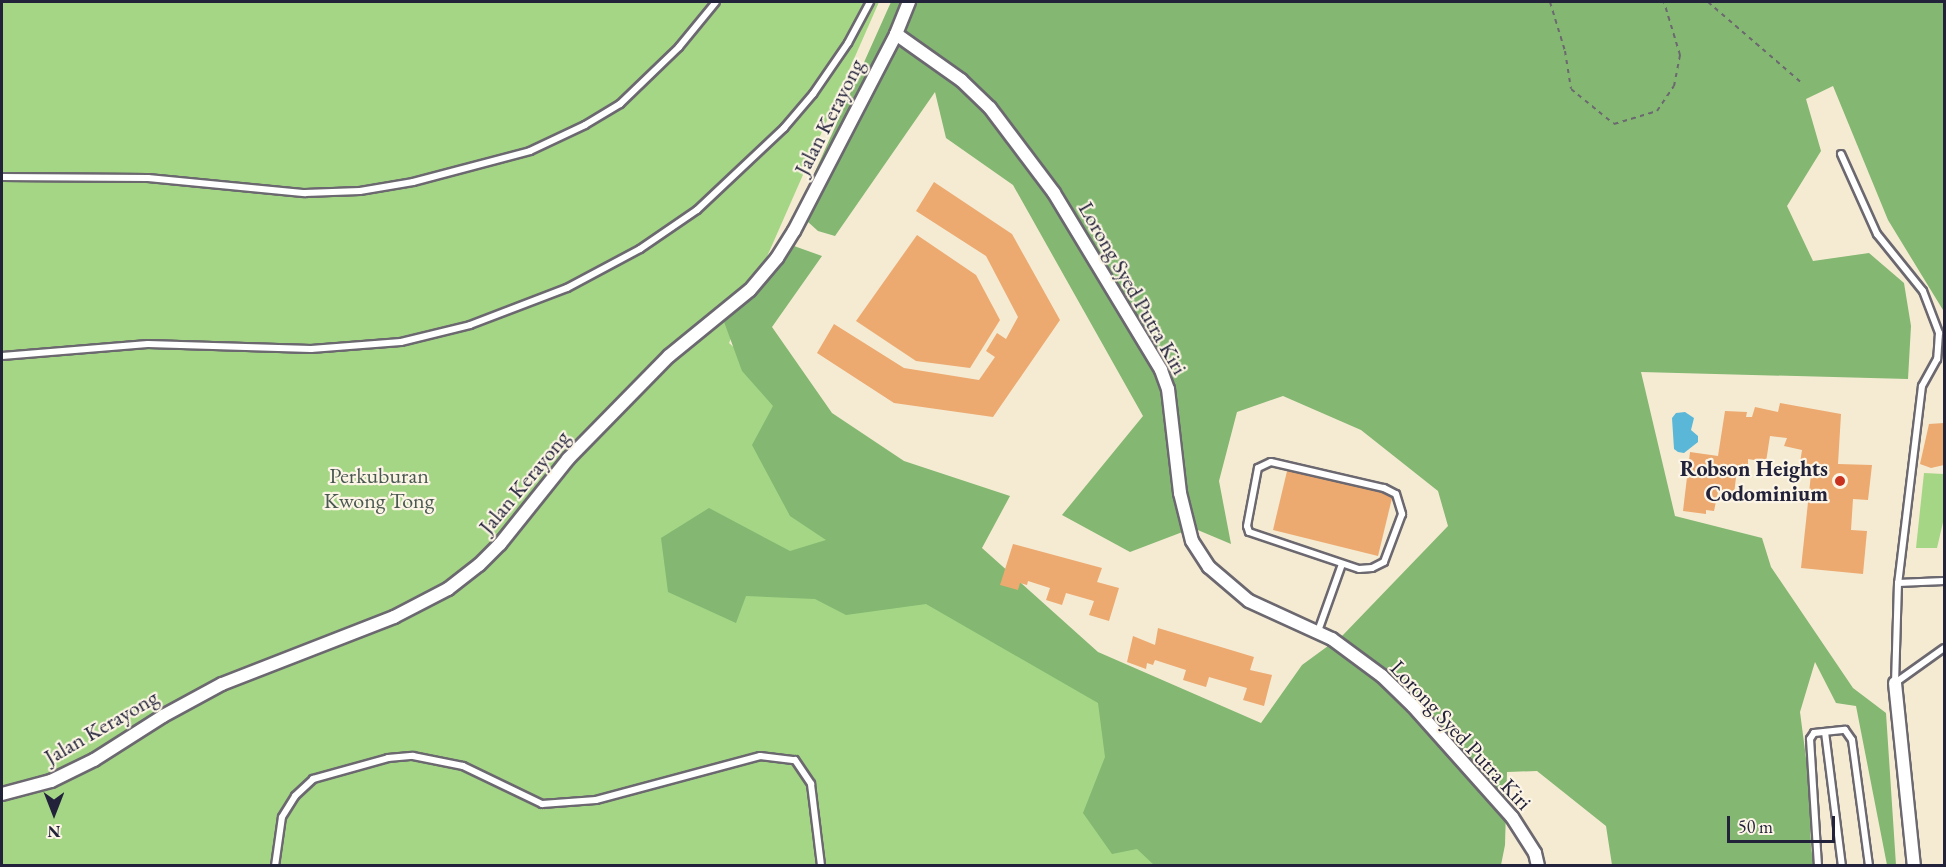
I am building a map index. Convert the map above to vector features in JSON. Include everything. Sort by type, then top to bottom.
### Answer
[{"type":"street","name":"Jalan Kerayong","points":[[2,794],[51,781],[94,760],[163,716],[222,684],[394,617],[448,589],[479,565],[576,451],[669,357],[750,290],[777,258],[794,231],[896,34],[909,2]]},
{"type":"street","name":"Lorong Syed Putra Kiri","points":[[896,34],[961,80],[990,108],[1022,148],[1078,232],[1161,370],[1168,389],[1180,493],[1192,541],[1209,567],[1249,601],[1332,639],[1373,670],[1413,706],[1512,817],[1535,853],[1538,866]]},
{"type":"street","points":[[1895,683],[1914,866]]},
{"type":"lane","points":[[2,177],[148,178],[305,193],[360,191],[413,182],[530,151],[611,109],[679,47],[716,2]]},
{"type":"lane","points":[[2,356],[148,344],[311,349],[401,342],[470,325],[567,288],[640,249],[697,210],[784,128],[813,94],[848,43],[870,2]]},
{"type":"lane","points":[[1841,154],[1877,234],[1923,291],[1939,333],[1941,359],[1923,386],[1898,583],[1895,683]]},
{"type":"lane","points":[[1271,462],[1384,488],[1396,494],[1402,514],[1384,562],[1372,568],[1342,564],[1249,532],[1247,526],[1258,468],[1271,462]]},
{"type":"lane","points":[[1317,634],[1342,564]]},
{"type":"lane","points":[[1898,583],[1944,581]]},
{"type":"lane","points":[[1895,683],[1944,648]]},
{"type":"lane","points":[[1818,866],[1810,739],[1814,733],[1845,730],[1850,735],[1869,866]]},
{"type":"lane","points":[[1825,732],[1842,866]]},
{"type":"lane","points":[[275,866],[282,817],[295,796],[313,779],[388,758],[413,756],[462,766],[543,804],[596,800],[760,756],[795,760],[812,784],[821,866]]},
{"type":"path","points":[[1550,2],[1565,51],[1571,89],[1614,124],[1657,111],[1674,86],[1680,55],[1664,2]]},
{"type":"path","points":[[1708,2],[1803,84]]},
{"type":"green space","name":"Perkuburan Kwong Tong","points":[[2,2],[879,2],[729,343],[1317,865],[2,866]]},
{"type":"green space","points":[[891,2],[1944,2],[1944,317],[1943,310],[1888,220],[1833,86],[1806,99],[1821,151],[1787,206],[1813,261],[1869,253],[1904,283],[1911,326],[1908,379],[1641,372],[1675,516],[1762,538],[1771,567],[1853,688],[1886,713],[1896,865],[1887,865],[1856,706],[1836,703],[1815,662],[1800,712],[1809,781],[1811,847],[1814,865],[1612,865],[1606,826],[1537,771],[1507,772],[1505,845],[1501,865],[1154,865],[1137,849],[1112,854],[1083,813],[1105,757],[1098,703],[926,604],[846,615],[815,599],[746,596],[736,623],[668,592],[661,538],[709,508],[790,551],[826,540],[790,516],[752,445],[773,406],[742,371],[723,319],[780,241],[822,256],[772,327],[832,413],[904,461],[1010,496],[982,548],[1098,652],[1261,723],[1302,665],[1343,635],[1448,526],[1438,491],[1361,430],[1283,396],[1237,412],[1219,481],[1231,544],[1193,528],[1130,552],[1062,515],[1143,416],[1013,185],[946,138],[935,92],[835,236],[818,231],[797,212]]},
{"type":"green space","points":[[1924,473],[1944,474],[1944,518],[1937,548],[1916,548]]},
{"type":"water","points":[[1685,412],[1694,418],[1691,430],[1698,436],[1698,442],[1684,453],[1674,449],[1672,418],[1676,413]]},
{"type":"building","points":[[934,182],[1012,234],[1060,320],[993,417],[894,403],[817,353],[834,324],[904,368],[979,380],[995,357],[986,351],[997,333],[1006,339],[1018,317],[986,256],[916,211]]},
{"type":"building","points":[[917,235],[976,275],[1000,320],[970,368],[916,361],[856,321]]},
{"type":"building","name":"Robson Heights Codominium","points":[[1780,403],[1841,414],[1838,464],[1872,465],[1868,500],[1853,499],[1851,530],[1867,531],[1863,574],[1801,568],[1812,465],[1800,463],[1802,450],[1784,446],[1787,438],[1770,436],[1766,462],[1748,459],[1748,465],[1742,464],[1741,470],[1737,469],[1734,494],[1718,492],[1714,511],[1706,510],[1706,514],[1683,511],[1690,452],[1718,456],[1725,411],[1747,412],[1746,417],[1752,417],[1755,407],[1778,412]]},
{"type":"building","points":[[1944,423],[1944,465],[1931,468],[1920,464],[1929,424]]},
{"type":"building","points":[[1288,467],[1393,494],[1378,556],[1273,530]]},
{"type":"building","points":[[1013,544],[1102,568],[1097,582],[1119,588],[1109,621],[1089,615],[1094,601],[1066,593],[1062,605],[1046,600],[1050,588],[1028,581],[1027,585],[1020,583],[1018,590],[1000,585]]},
{"type":"building","points":[[1158,628],[1254,657],[1250,670],[1272,675],[1264,706],[1243,700],[1247,688],[1209,677],[1206,687],[1183,680],[1186,670],[1155,660],[1153,665],[1147,663],[1146,669],[1127,662],[1133,636],[1155,645]]},
{"type":"place","name":"Robson Heights Codominium","points":[[1840,481]]}]
